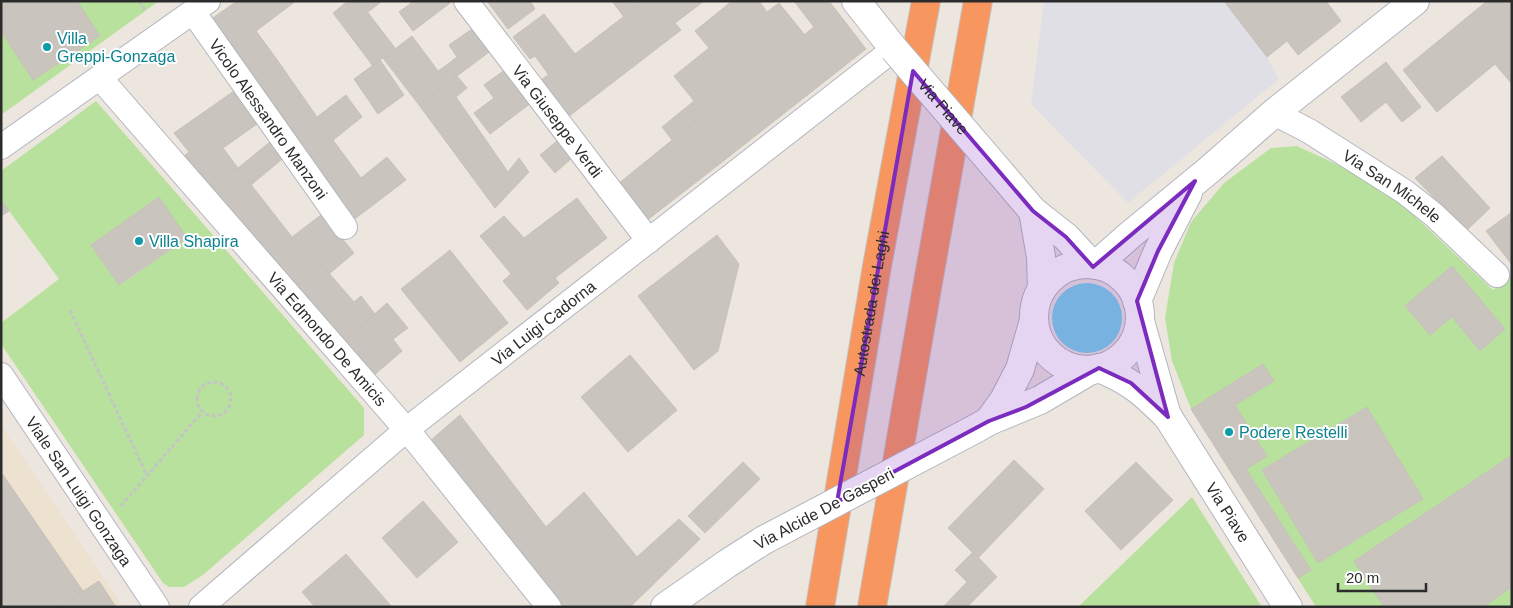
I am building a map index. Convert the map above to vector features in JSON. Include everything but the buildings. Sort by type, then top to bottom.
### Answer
[{"type":"highway","name":"Autostrada dei Laghi","points":[[820,607],[877,266],[926,1]]},
{"type":"highway","points":[[872,607],[978,1]]},
{"type":"street","name":"Via Giuseppe Verdi","points":[[466,1],[649,241]]},
{"type":"street","points":[[1042,289],[1053,277],[1067,268],[1076,265],[1093,265],[1274,113],[1415,1]]},
{"type":"street","points":[[1,147],[201,6]]},
{"type":"street","name":"Vicolo Alessandro Manzoni","points":[[201,6],[345,227]]},
{"type":"street","name":"Via Piave","points":[[864,11],[894,49],[1033,211],[1066,237],[1093,265],[1115,272],[1132,290],[1168,417]]},
{"type":"street","name":"Via Luigi Cadorna","points":[[200,607],[406,430],[894,49]]},
{"type":"street","name":"Via Edmondo De Amicis","points":[[100,78],[406,430],[549,607]]},
{"type":"street","name":"Via San Michele","points":[[1274,113],[1309,131],[1405,192],[1434,214],[1497,275]]},
{"type":"street","points":[[1095,369],[1112,364],[1123,356],[1131,346],[1137,334],[1138,311],[1158,251],[1195,181]]},
{"type":"street","points":[[1033,211],[1041,257],[1042,289],[1035,309],[1034,320]]},
{"type":"street","name":"Via Piave","points":[[1034,320],[1037,334],[1043,346],[1052,357],[1070,367],[1095,369],[1131,383],[1168,417],[1288,607]]},
{"type":"street","name":"Via Alcide De Gasperi","points":[[982,425],[1004,400],[1020,369],[1034,320]]},
{"type":"street","name":"Via Alcide De Gasperi","points":[[665,607],[764,540],[982,425],[1040,400],[1095,369]]},
{"type":"street","name":"Viale San Luigi Gonzaga","points":[[1,374],[157,607]]},
{"type":"path","points":[[139,1],[146,11]]},
{"type":"path","points":[[70,310],[147,476]]},
{"type":"path","points":[[219,382],[228,388],[231,394],[231,405],[224,414],[213,416],[203,411],[197,402],[199,391],[203,386],[219,382]]},
{"type":"path","points":[[119,508],[203,411]]},
{"type":"highlighted area","points":[[913,71],[1033,211],[1066,237],[1093,267],[1195,181],[1158,251],[1137,301],[1168,417],[1131,383],[1099,368],[1026,407],[989,421],[837,502]]},
{"type":"shaded area","points":[[1044,1],[1224,1],[1267,57],[1279,79],[1128,203],[1031,104]]},
{"type":"shaded area","points":[[1,425],[123,607],[1,607]]},
{"type":"green space","points":[[1,1],[159,1],[1,115]]},
{"type":"green space","points":[[96,101],[364,408],[364,435],[203,575],[184,587],[169,587],[163,583],[1,344],[1,323],[59,279],[1,200],[1,171]],"holes":[[[187,238],[120,285],[92,245]]]},
{"type":"green space","points":[[1297,146],[1347,169],[1405,207],[1493,290],[1512,275],[1512,607],[1316,607],[1191,409],[1172,361],[1165,318],[1174,263],[1191,222],[1224,183],[1271,148]]},
{"type":"green space","points":[[1192,497],[1262,607],[1078,607]]},
{"type":"water","points":[[1080,283],[1094,283],[1107,289],[1116,298],[1122,311],[1120,331],[1112,343],[1094,353],[1080,353],[1067,347],[1058,338],[1052,325],[1052,311],[1058,298],[1067,289]]},
{"type":"place","name":"Villa Greppi-Gonzaga","points":[[47,47]]},
{"type":"place","name":"Villa Shapira","points":[[139,241]]},
{"type":"place","name":"Podere Restelli","points":[[1229,432]]}]
